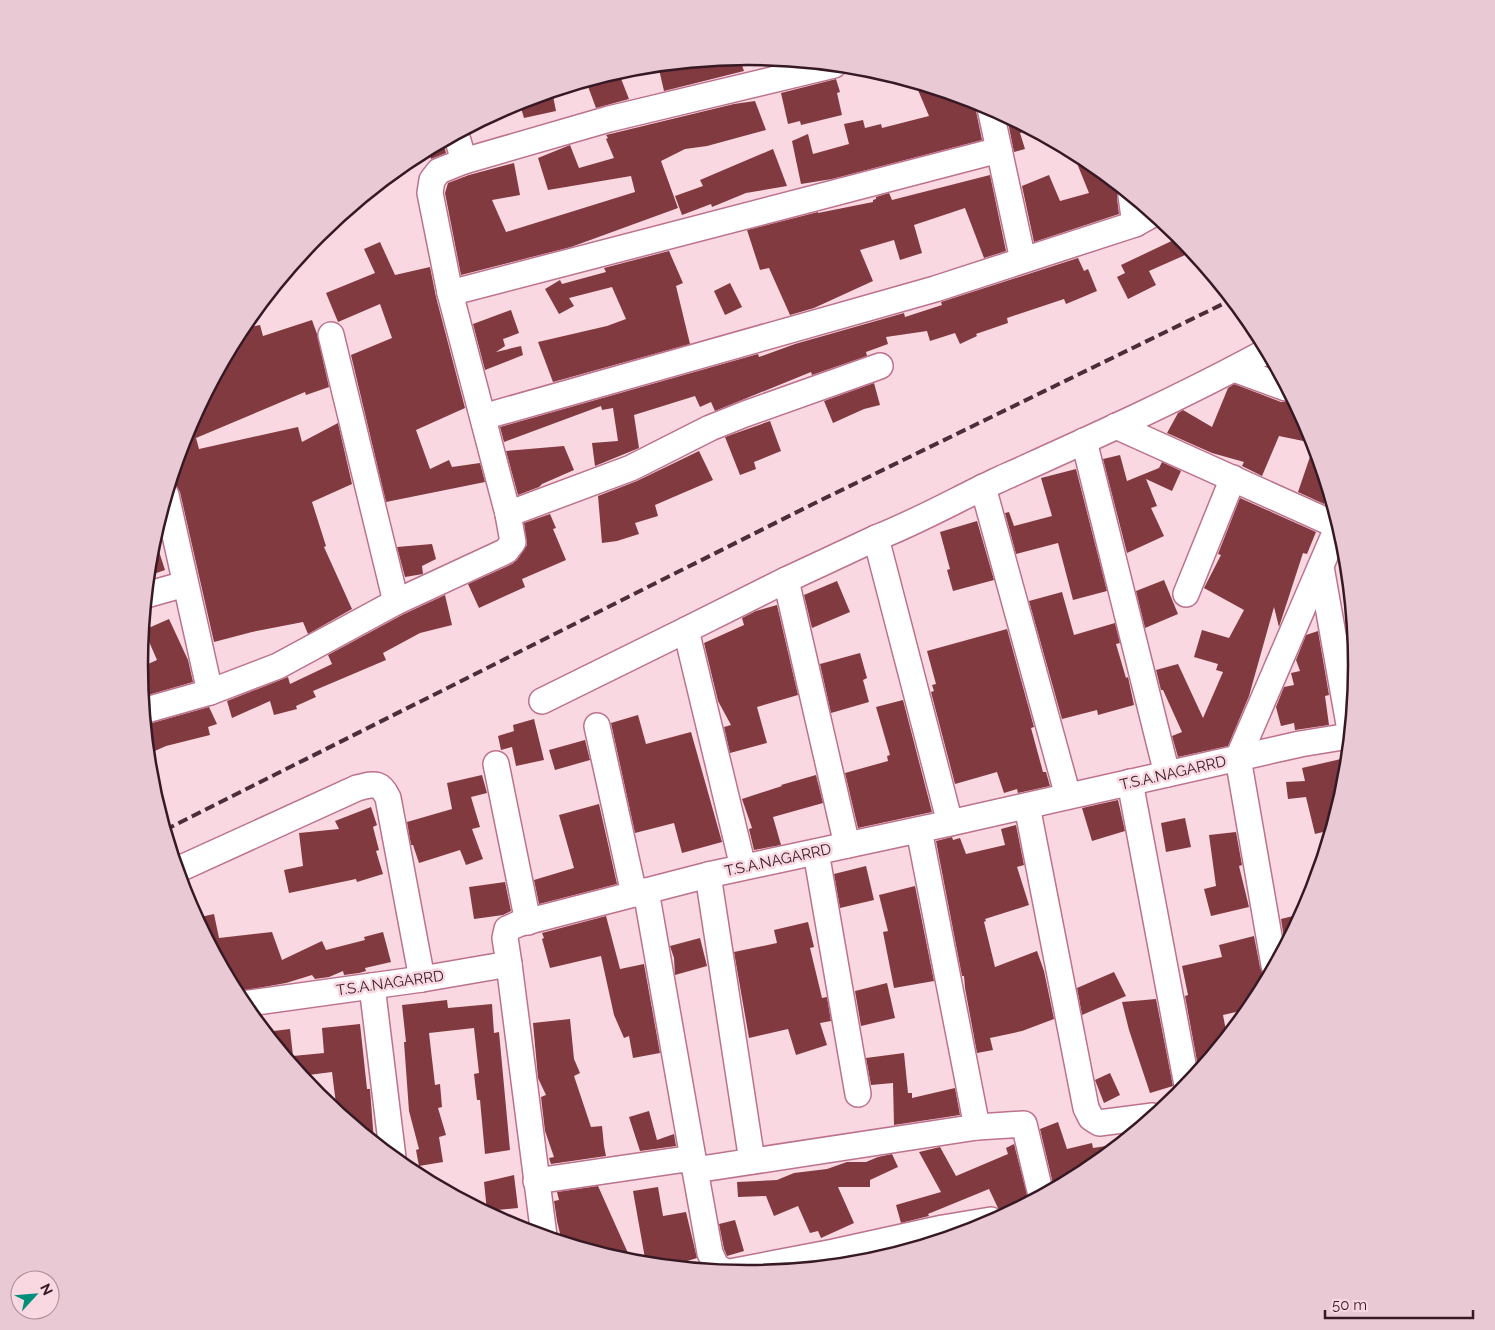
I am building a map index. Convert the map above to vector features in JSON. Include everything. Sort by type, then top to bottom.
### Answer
[{"type":"street","points":[[150,709],[210,692],[278,666],[396,602],[506,551],[512,542],[508,514],[450,293],[430,192],[432,180],[439,171],[464,161],[609,118],[817,69]]},
{"type":"street","points":[[992,118],[1023,260]]},
{"type":"street","points":[[458,140],[464,161]]},
{"type":"street","points":[[450,293],[999,150]]},
{"type":"street","points":[[483,417],[936,288],[1144,219]]},
{"type":"street","points":[[331,335],[396,602]]},
{"type":"street","points":[[542,701],[786,580],[876,538],[907,526],[983,487],[1116,426],[1260,355]]},
{"type":"street","points":[[508,514],[631,468],[710,428],[745,414],[880,366]]},
{"type":"street","points":[[1234,369],[1278,385]]},
{"type":"street","points":[[1116,426],[1330,522]]},
{"type":"street","points":[[1084,441],[1166,774]]},
{"type":"street","points":[[1186,594],[1233,478]]},
{"type":"street","points":[[983,487],[1068,796]]},
{"type":"street","points":[[169,507],[210,692]]},
{"type":"street","points":[[1272,955],[1238,758],[1333,537]]},
{"type":"street","points":[[876,538],[950,823]]},
{"type":"street","points":[[1321,567],[1346,706]]},
{"type":"street","points":[[786,580],[848,845]]},
{"type":"street","points":[[152,593],[186,584]]},
{"type":"street","points":[[686,630],[743,867]]},
{"type":"street","points":[[597,726],[640,892],[710,1253],[715,1264]]},
{"type":"street","name":"T.S.A.NAGARRD","points":[[252,1003],[422,979],[508,964],[505,938],[507,929],[518,924],[743,867],[919,830],[1300,744],[1343,737]]},
{"type":"street","points":[[496,764],[528,922]]},
{"type":"street","points":[[1130,782],[1185,1075]]},
{"type":"street","points":[[182,867],[357,788],[373,784],[383,788],[388,798],[422,979]]},
{"type":"street","points":[[1027,806],[1086,1108],[1091,1118],[1099,1124],[1141,1118]]},
{"type":"street","points":[[919,830],[977,1127]]},
{"type":"street","points":[[816,852],[858,1094]]},
{"type":"street","points":[[708,875],[752,1161]]},
{"type":"street","points":[[508,964],[543,1228]]},
{"type":"street","points":[[471,970],[513,1001]]},
{"type":"street","points":[[372,986],[392,1148]]},
{"type":"street","points":[[536,1181],[694,1164],[752,1161],[977,1127],[1024,1124],[1040,1189]]},
{"type":"street","points":[[803,1262],[836,1258],[930,1236]]},
{"type":"building","points":[[742,65],[744,71],[664,91],[660,72],[708,66]]},
{"type":"building","points":[[621,79],[629,99],[596,108],[588,86]]},
{"type":"building","points":[[836,79],[840,92],[837,93],[842,115],[801,125],[800,121],[788,124],[781,93]]},
{"type":"building","points":[[918,90],[976,111],[982,140],[832,179],[801,184],[792,141],[808,134],[813,154],[849,144],[844,124],[863,120],[865,128],[881,124],[882,128],[929,116]]},
{"type":"building","points":[[553,98],[556,111],[524,118],[522,110]]},
{"type":"building","points":[[755,101],[766,130],[707,146],[685,149],[661,161],[678,208],[571,247],[461,275],[445,193],[448,183],[469,175],[514,163],[520,195],[492,200],[506,232],[635,192],[631,176],[548,190],[538,158],[570,145],[579,168],[614,158],[606,135],[734,104]]},
{"type":"building","points":[[1009,125],[1023,132],[1020,133],[1025,149],[1014,152]]},
{"type":"building","points":[[445,147],[446,153],[431,159],[430,156]]},
{"type":"building","points":[[773,149],[787,186],[746,193],[712,207],[711,204],[682,215],[675,196],[703,186],[700,180]]},
{"type":"building","points":[[1077,163],[1118,193],[1119,214],[1034,242],[1022,186],[1049,175],[1060,201],[1089,193]]},
{"type":"building","points":[[990,175],[1006,251],[984,258],[965,208],[914,225],[922,253],[900,260],[894,240],[860,250],[873,281],[814,308],[790,315],[769,268],[760,270],[747,230],[818,212],[873,202],[876,197],[889,193],[892,200]]},
{"type":"building","points":[[1172,241],[1185,255],[1149,271],[1156,285],[1128,299],[1117,277],[1125,273],[1121,265]]},
{"type":"building","points":[[380,242],[395,275],[430,267],[465,408],[416,430],[430,469],[449,460],[452,467],[480,463],[485,482],[386,502],[351,355],[392,338],[380,304],[338,322],[326,293],[375,273],[364,249]]},
{"type":"building","points":[[669,251],[683,283],[676,286],[690,344],[553,382],[538,342],[607,326],[626,319],[612,287],[569,298],[574,306],[559,314],[545,289],[560,280],[562,284],[606,272],[604,268]]},
{"type":"building","points":[[1078,258],[1084,271],[1088,269],[1097,291],[1066,304],[1064,299],[1007,318],[1008,323],[976,334],[977,336],[960,344],[955,333],[930,341],[927,331],[886,337],[888,344],[866,352],[867,356],[812,375],[811,372],[715,411],[711,402],[700,407],[695,396],[634,415],[639,448],[595,466],[592,443],[618,441],[613,408],[602,410],[601,406],[504,442],[500,427],[758,354],[759,357],[795,344],[904,313],[905,317],[942,305],[941,302]]},
{"type":"building","points":[[730,283],[742,307],[725,315],[714,291]]},
{"type":"building","points":[[511,310],[519,333],[503,339],[505,346],[496,352],[521,346],[523,355],[485,370],[473,324]]},
{"type":"building","points":[[312,320],[329,387],[306,395],[305,392],[196,438],[199,449],[298,427],[302,442],[338,423],[352,484],[312,502],[326,546],[324,547],[352,609],[308,634],[303,622],[214,642],[180,492],[175,485],[193,435],[228,365],[253,326],[260,325],[263,336]]},
{"type":"building","points":[[874,383],[880,405],[864,409],[833,423],[824,401]]},
{"type":"building","points":[[1234,384],[1281,402],[1287,402],[1302,435],[1304,441],[1279,436],[1262,476],[1242,466],[1244,462],[1212,453],[1167,433],[1178,413],[1183,410],[1212,427],[1228,388]]},
{"type":"building","points":[[770,421],[781,451],[754,462],[756,469],[740,475],[725,437]]},
{"type":"building","points":[[564,446],[574,470],[518,495],[506,451]]},
{"type":"building","points":[[699,451],[713,480],[655,505],[658,516],[635,523],[639,534],[617,541],[602,543],[598,496],[637,481]]},
{"type":"building","points":[[1120,455],[1127,481],[1159,468],[1162,462],[1181,471],[1172,491],[1146,479],[1157,506],[1151,508],[1164,536],[1127,553],[1103,459]]},
{"type":"building","points":[[1310,456],[1324,504],[1298,492]]},
{"type":"building","points":[[1076,469],[1107,591],[1073,600],[1058,543],[1016,554],[1005,513],[1009,512],[1014,526],[1052,516],[1041,478]]},
{"type":"building","points":[[1240,498],[1316,532],[1307,554],[1303,553],[1279,627],[1274,607],[1249,696],[1228,746],[1178,757],[1172,736],[1182,732],[1163,690],[1161,690],[1156,670],[1178,664],[1203,718],[1223,672],[1216,670],[1218,664],[1194,657],[1202,630],[1229,638],[1244,610],[1204,588],[1221,555],[1218,554]]},
{"type":"building","points":[[550,514],[556,528],[553,529],[566,560],[522,579],[525,587],[479,608],[468,584],[517,560],[527,545],[524,523]]},
{"type":"building","points":[[977,521],[994,580],[953,591],[947,570],[950,569],[940,532]]},
{"type":"building","points":[[432,544],[436,559],[422,566],[423,574],[405,577],[397,547]]},
{"type":"building","points":[[159,550],[165,570],[155,574]]},
{"type":"building","points":[[1164,580],[1178,614],[1145,628],[1136,591]]},
{"type":"building","points":[[837,581],[850,612],[812,628],[804,595]]},
{"type":"building","points":[[1062,592],[1074,635],[1115,623],[1120,643],[1116,644],[1126,678],[1128,677],[1134,705],[1098,715],[1097,710],[1062,719],[1029,601]]},
{"type":"building","points":[[445,595],[452,625],[420,633],[383,653],[386,660],[313,691],[316,697],[296,706],[297,709],[274,715],[270,701],[232,718],[227,701],[288,677],[290,684],[332,664],[328,655],[402,615]]},
{"type":"building","points":[[777,605],[798,695],[757,707],[767,743],[730,753],[724,727],[731,725],[718,701],[704,643],[744,625],[742,618],[756,611]]},
{"type":"building","points":[[169,619],[188,660],[193,682],[149,695],[148,664],[157,660],[149,641],[149,628]]},
{"type":"building","points":[[1007,629],[1034,727],[1031,728],[1043,772],[1046,772],[1050,786],[1018,793],[1017,789],[1004,793],[997,772],[955,784],[931,692],[934,691],[932,685],[936,684],[927,651]]},
{"type":"building","points":[[1318,631],[1329,695],[1325,696],[1329,725],[1295,730],[1294,723],[1281,726],[1276,707],[1284,687],[1294,685],[1291,673],[1300,671],[1296,660],[1306,635]]},
{"type":"building","points":[[860,653],[867,678],[863,680],[869,702],[831,713],[820,664]]},
{"type":"building","points":[[903,700],[932,812],[858,828],[845,773],[888,761],[887,756],[890,755],[876,707]]},
{"type":"building","points":[[209,707],[217,724],[208,727],[210,735],[166,746],[154,751],[151,723]]},
{"type":"building","points":[[638,715],[646,744],[691,732],[722,842],[682,853],[674,823],[635,833],[611,723]]},
{"type":"building","points":[[534,719],[544,760],[516,766],[512,747],[501,750],[498,736],[514,731],[513,725]]},
{"type":"building","points":[[585,740],[590,760],[555,770],[549,750]]},
{"type":"building","points":[[1339,759],[1324,832],[1315,834],[1306,797],[1288,799],[1286,782],[1305,781],[1302,768]]},
{"type":"building","points":[[482,775],[487,793],[471,797],[480,827],[472,829],[483,859],[466,865],[460,850],[419,863],[413,845],[411,845],[407,822],[452,809],[447,783]]},
{"type":"building","points":[[816,775],[823,803],[773,817],[781,845],[754,850],[749,829],[752,828],[742,799]]},
{"type":"building","points":[[1118,800],[1125,831],[1092,841],[1082,808]]},
{"type":"building","points":[[599,804],[617,884],[539,904],[534,880],[574,868],[559,815]]},
{"type":"building","points":[[371,807],[377,825],[373,827],[379,850],[376,851],[383,874],[357,882],[356,879],[289,893],[284,870],[303,866],[299,833],[339,829],[335,821]]},
{"type":"building","points":[[1185,818],[1191,847],[1166,852],[1161,823]]},
{"type":"building","points":[[1016,825],[1024,865],[1017,867],[1029,905],[985,919],[986,921],[984,922],[995,967],[1037,951],[1044,971],[1054,1019],[1022,1031],[990,1038],[993,1050],[977,1053],[964,976],[962,976],[936,841],[952,837],[953,840],[960,838],[966,854],[1005,845],[1001,829]]},
{"type":"building","points":[[1236,832],[1242,865],[1239,866],[1249,907],[1211,916],[1204,889],[1216,886],[1209,835]]},
{"type":"building","points":[[866,866],[874,900],[840,908],[834,874]]},
{"type":"building","points":[[505,882],[511,911],[503,915],[474,919],[469,887]]},
{"type":"building","points":[[915,886],[934,981],[894,988],[883,932],[888,931],[879,895]]},
{"type":"building","points":[[214,914],[219,938],[272,932],[282,960],[322,941],[326,950],[365,940],[364,937],[383,932],[391,962],[365,968],[366,971],[359,973],[344,975],[343,971],[329,977],[315,979],[312,975],[286,983],[244,990],[228,965],[203,916]]},
{"type":"building","points":[[606,916],[620,969],[644,964],[660,1053],[633,1058],[629,1036],[624,1038],[614,1015],[601,956],[550,968],[542,933]]},
{"type":"building","points":[[1292,916],[1283,935],[1281,919]]},
{"type":"building","points":[[808,922],[814,947],[810,948],[822,998],[827,997],[831,1021],[820,1023],[827,1045],[796,1055],[788,1029],[749,1038],[734,952],[777,943],[774,930]]},
{"type":"building","points":[[1254,936],[1262,972],[1236,1012],[1223,1015],[1225,1028],[1197,1061],[1185,996],[1188,995],[1182,966],[1222,957],[1219,945]]},
{"type":"building","points":[[700,938],[707,966],[675,975],[674,958],[670,946]]},
{"type":"building","points":[[1114,972],[1126,996],[1082,1015],[1077,988]]},
{"type":"building","points":[[887,983],[895,1018],[861,1026],[855,991]]},
{"type":"building","points":[[1156,999],[1173,1086],[1150,1093],[1129,1030],[1122,1002]]},
{"type":"building","points":[[447,1000],[448,1008],[492,1004],[494,1033],[499,1032],[510,1150],[485,1154],[480,1100],[477,1100],[474,1074],[479,1073],[474,1028],[429,1033],[435,1085],[440,1084],[442,1107],[438,1108],[446,1135],[439,1137],[443,1162],[419,1166],[416,1150],[419,1149],[409,1111],[404,1042],[406,1042],[402,1005]]},
{"type":"building","points":[[570,1019],[574,1059],[580,1073],[574,1076],[591,1127],[602,1126],[606,1156],[551,1164],[549,1158],[554,1157],[545,1131],[541,1097],[546,1095],[538,1078],[533,1023]]},
{"type":"building","points":[[360,1024],[367,1089],[370,1089],[373,1134],[336,1101],[332,1072],[309,1075],[296,1061],[272,1031],[290,1029],[293,1056],[324,1053],[322,1028]]},
{"type":"building","points":[[904,1053],[908,1093],[912,1093],[912,1098],[955,1088],[960,1115],[894,1125],[893,1083],[871,1085],[866,1058]]},
{"type":"building","points":[[1110,1073],[1120,1095],[1104,1103],[1095,1080]]},
{"type":"building","points":[[649,1111],[657,1140],[674,1134],[676,1146],[640,1151],[629,1117]]},
{"type":"building","points":[[1058,1122],[1067,1149],[1092,1143],[1093,1148],[1106,1146],[1052,1182],[1040,1129]]},
{"type":"building","points":[[1014,1144],[1027,1195],[999,1209],[989,1189],[928,1214],[929,1216],[901,1223],[896,1205],[941,1192],[919,1152],[940,1147],[956,1176],[1008,1154],[1006,1148]]},
{"type":"building","points":[[892,1154],[898,1167],[870,1180],[870,1187],[838,1187],[854,1223],[821,1238],[818,1231],[810,1233],[798,1206],[774,1216],[766,1196],[738,1197],[737,1182],[777,1180],[794,1173],[827,1169],[847,1162],[866,1162]]},
{"type":"building","points":[[514,1175],[518,1208],[498,1210],[486,1205],[484,1182]]},
{"type":"building","points":[[598,1186],[628,1253],[592,1245],[560,1235],[554,1201],[559,1200],[557,1192]]},
{"type":"building","points":[[658,1187],[663,1216],[686,1212],[697,1258],[685,1262],[645,1256],[633,1191]]},
{"type":"building","points":[[735,1220],[744,1251],[727,1256],[719,1224]]},
{"type":"railway","points":[[170,827],[811,505],[1226,303]]}]
